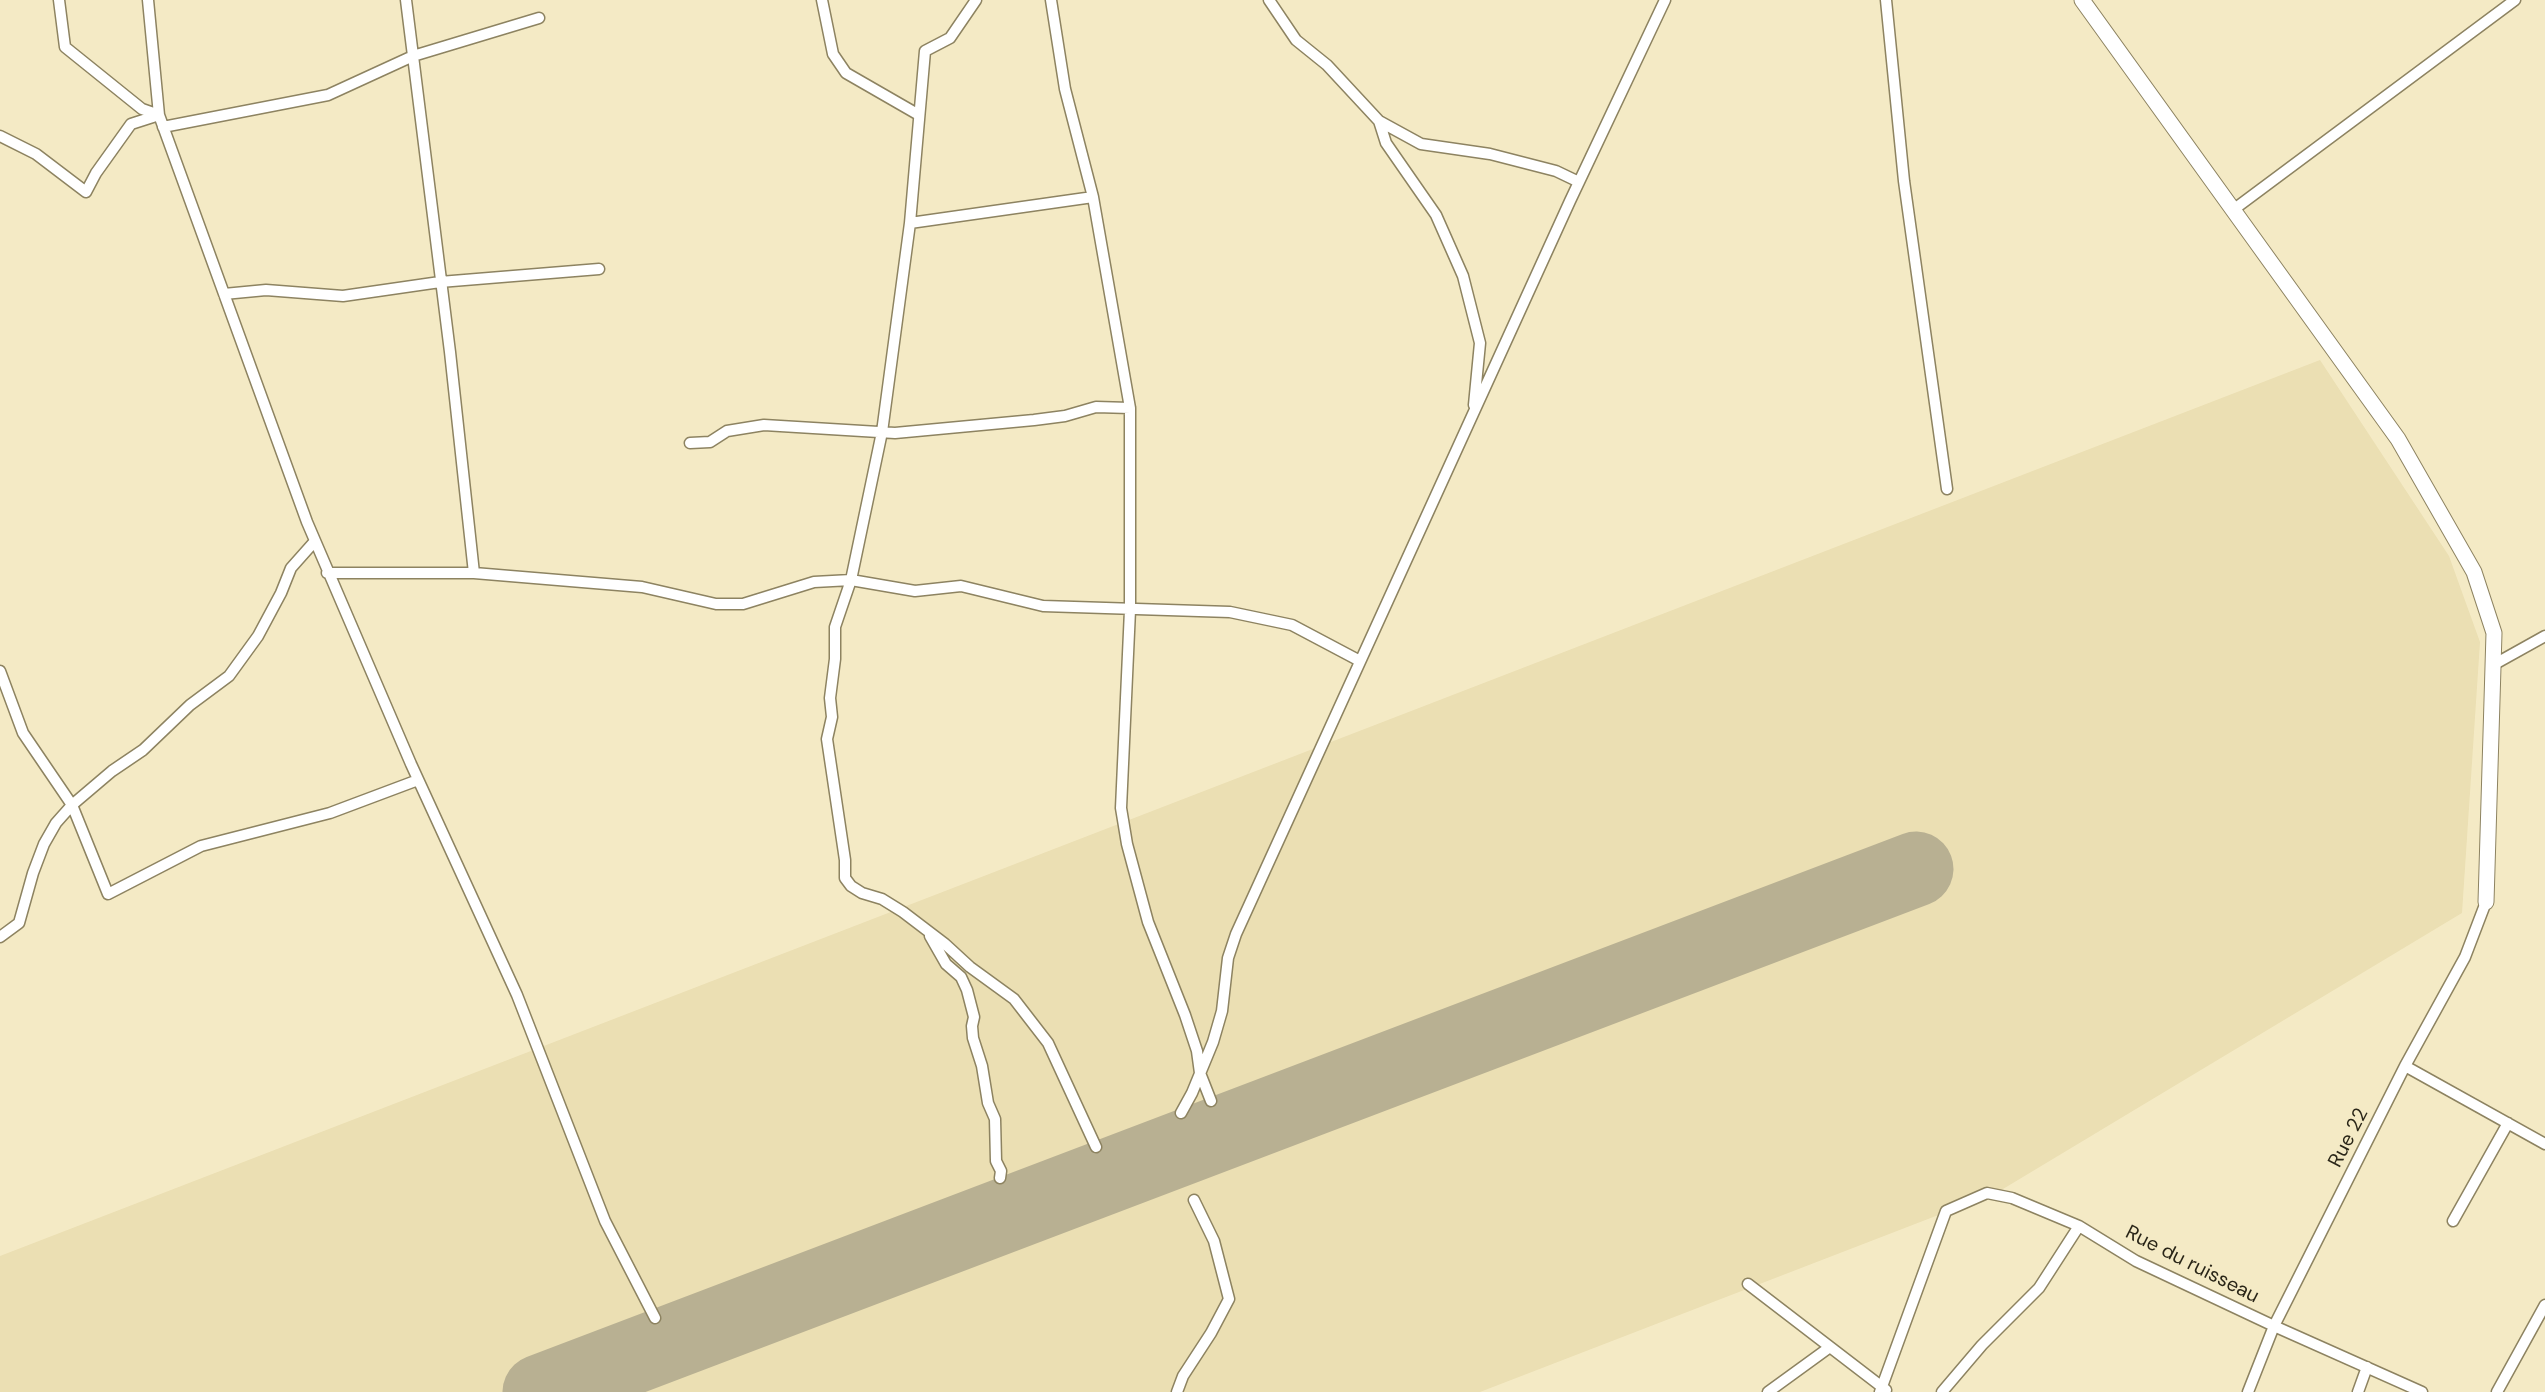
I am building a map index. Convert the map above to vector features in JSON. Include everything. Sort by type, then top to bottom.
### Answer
[{"type":"street","points":[[59,0],[65,47],[142,109],[159,115]]},
{"type":"street","points":[[148,0],[159,115],[327,573],[418,780],[517,995],[605,1221],[655,1318]]},
{"type":"street","points":[[406,0],[474,573]]},
{"type":"street","points":[[822,0],[832,54],[846,73],[919,115]]},
{"type":"street","points":[[976,0],[950,38],[925,51],[910,223],[882,432],[850,580],[835,627],[836,659],[830,698],[832,717],[826,740],[845,860],[845,878],[851,886],[862,893],[882,899],[927,930],[970,967],[1014,999],[1030,1017],[1047,1043],[1096,1147]]},
{"type":"street","points":[[1051,0],[1065,89],[1093,197],[1130,408],[1130,610],[1121,808],[1127,844],[1148,921],[1185,1015],[1197,1051],[1200,1073],[1211,1101]]},
{"type":"street","points":[[1269,0],[1296,40],[1327,65],[1379,121],[1421,144],[1490,154],[1556,171],[1579,182]]},
{"type":"street","points":[[1181,1113],[1208,1059],[1222,1011],[1224,979],[1236,934],[1579,182],[1665,0]]},
{"type":"street","points":[[1886,0],[1904,181],[1947,489]]},
{"type":"street","points":[[2082,0],[2398,439],[2474,572],[2494,633],[2486,902]]},
{"type":"street","points":[[2233,210],[2515,0]]},
{"type":"street","points":[[163,127],[328,95],[413,56],[539,18]]},
{"type":"street","points":[[0,136],[36,154],[86,192],[96,173],[131,124],[159,115]]},
{"type":"street","points":[[1379,121],[1386,143],[1436,215],[1462,276],[1480,343],[1473,414]]},
{"type":"street","points":[[910,223],[1093,197]]},
{"type":"street","points":[[224,294],[266,290],[343,296],[440,282],[599,269]]},
{"type":"street","points":[[690,443],[710,442],[727,431],[764,425],[907,432],[1065,416],[1096,407],[1130,408]]},
{"type":"street","points":[[0,937],[19,924],[33,873],[44,844],[56,823],[72,805],[112,771],[143,750],[190,705],[229,676],[258,636],[281,593],[291,568],[315,541]]},
{"type":"street","points":[[327,573],[474,573],[642,587],[716,604],[743,604],[814,582],[850,580],[915,591],[962,586],[1043,606],[1230,612],[1292,625],[1360,660]]},
{"type":"street","points":[[2493,664],[2545,636]]},
{"type":"street","points":[[0,671],[23,733],[72,805],[108,894],[201,846],[330,813],[418,780]]},
{"type":"street","name":"Rue 22","points":[[2248,1392],[2274,1326],[2405,1066],[2465,957],[2486,902]]},
{"type":"street","points":[[927,930],[946,964],[961,977],[967,990],[974,1017],[972,1026],[988,1103],[995,1119],[996,1161],[1000,1178]]},
{"type":"street","points":[[2405,1066],[2545,1144]]},
{"type":"street","points":[[2453,1221],[2508,1123]]},
{"type":"street","name":"Rue du ruisseau","points":[[1884,1390],[1946,1211],[1987,1193],[2012,1198],[2079,1226],[2136,1261],[2422,1392]]},
{"type":"street","points":[[1177,1392],[1183,1376],[1211,1333],[1229,1299],[1214,1241],[1194,1200]]},
{"type":"street","points":[[1942,1392],[1982,1345],[2039,1288],[2079,1226]]},
{"type":"street","points":[[1748,1284],[1884,1390]]},
{"type":"street","points":[[2497,1392],[2545,1305]]},
{"type":"street","points":[[1768,1392],[1830,1347]]},
{"type":"street","points":[[2358,1392],[2367,1367]]},
{"type":"shaded area","points":[[2320,360],[2449,556],[2480,642],[2462,913],[1998,1192],[1480,1392],[0,1392],[0,1256]]},
{"type":"runway","points":[[540,1392],[1916,869]]}]
